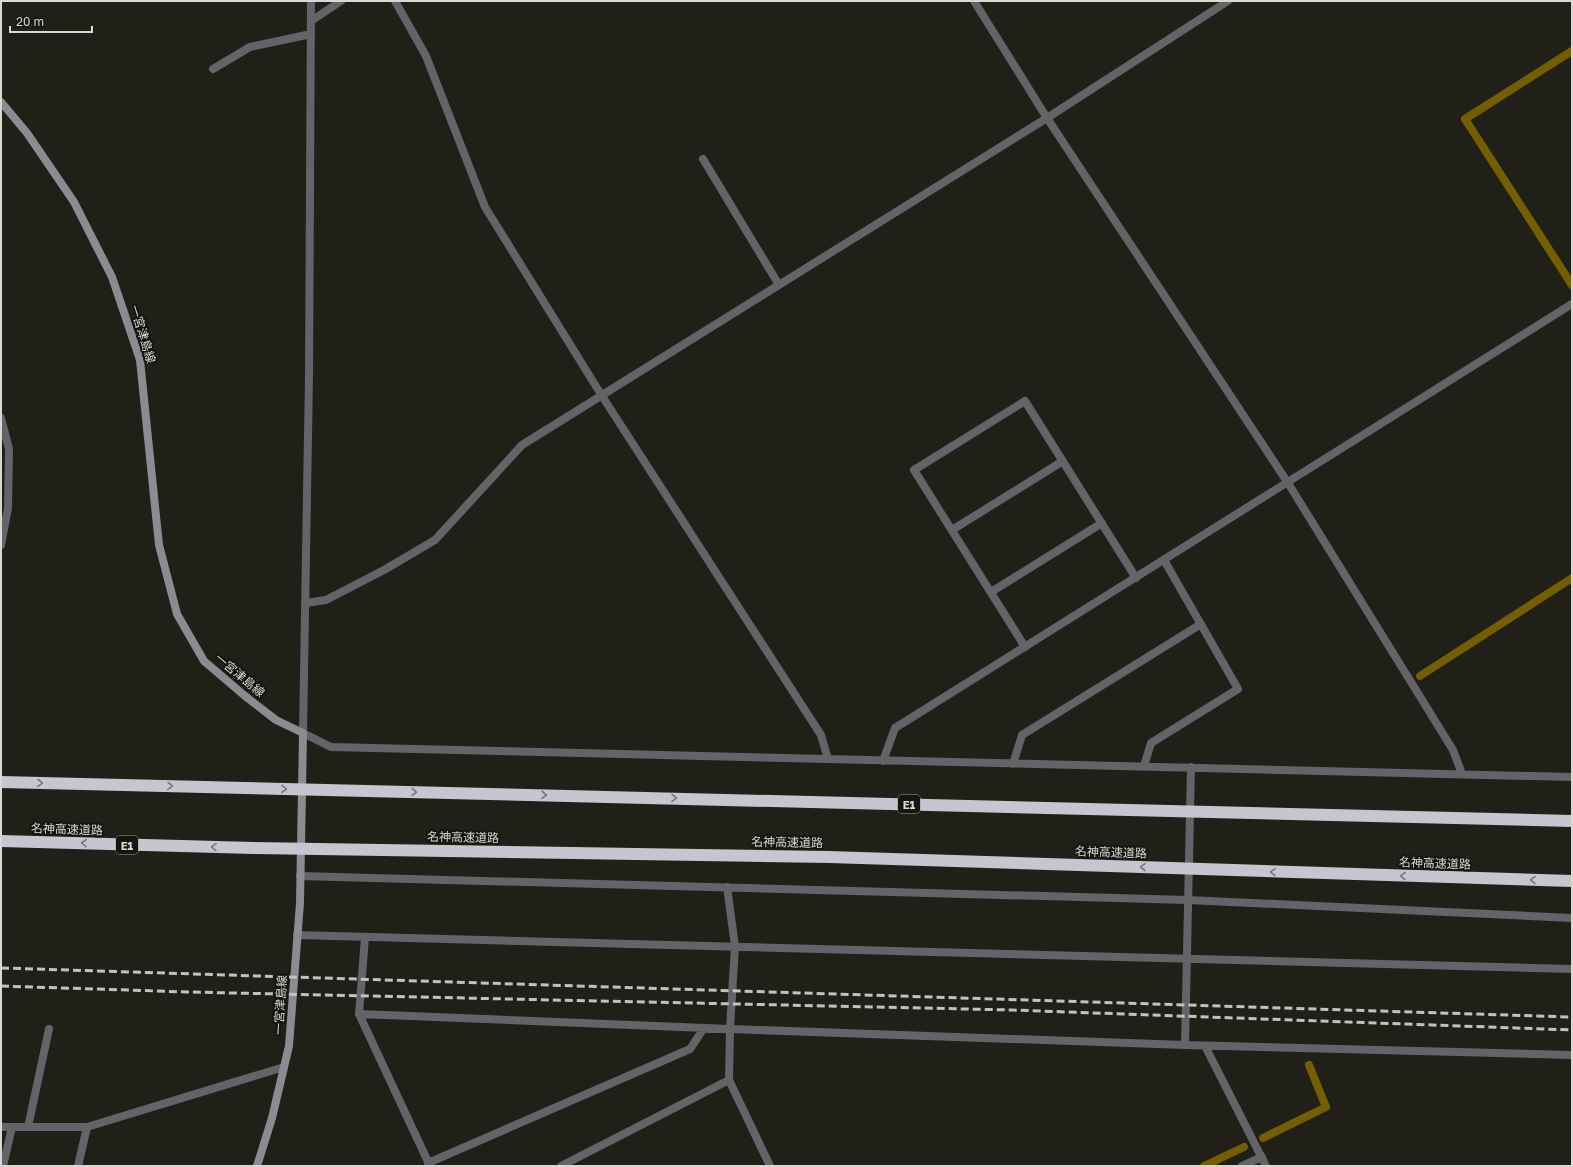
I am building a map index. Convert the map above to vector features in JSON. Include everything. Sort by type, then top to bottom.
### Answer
[{"type":"highway","name":"E1","points":[[1,782],[1572,821]]},
{"type":"highway","name":"名神高速道路","points":[[1,841],[253,848],[829,857],[1572,881]]},
{"type":"main road","name":"一宮津島線","points":[[1,102],[27,133],[74,202],[112,277],[140,360],[159,545],[176,614],[204,661],[276,720],[303,733],[300,876],[289,1046],[272,1118],[257,1166]]},
{"type":"street","points":[[311,1],[306,603],[303,733],[332,747],[1572,777]]},
{"type":"street","points":[[311,21],[341,1]]},
{"type":"street","points":[[394,1],[426,56],[485,207],[602,396],[821,735],[828,759]]},
{"type":"street","points":[[974,1],[1047,118],[1288,483],[1453,750],[1462,774]]},
{"type":"street","points":[[306,603],[326,600],[384,570],[435,540],[522,446],[1047,118],[1228,1]]},
{"type":"street","points":[[214,69],[250,47],[311,34]]},
{"type":"street","points":[[703,159],[779,285]]},
{"type":"street","points":[[883,761],[894,728],[1572,304]]},
{"type":"street","points":[[1025,647],[914,470],[1025,401],[1136,578]]},
{"type":"street","points":[[1,418],[9,449],[8,508],[1,545]]},
{"type":"street","points":[[952,530],[1063,461]]},
{"type":"street","points":[[991,592],[1102,523]]},
{"type":"street","points":[[1144,766],[1151,743],[1238,689],[1164,560]]},
{"type":"street","points":[[1013,764],[1022,735],[1201,624]]},
{"type":"street","points":[[1185,1045],[1191,767]]},
{"type":"street","points":[[300,876],[1188,900],[1572,918]]},
{"type":"street","points":[[727,887],[735,946],[730,1029],[729,1080],[770,1166]]},
{"type":"street","points":[[297,935],[1572,969]]},
{"type":"street","points":[[366,937],[358,1014],[429,1164],[690,1049],[704,1028]]},
{"type":"street","points":[[358,1014],[1205,1046],[1572,1055]]},
{"type":"street","points":[[28,1127],[49,1029]]},
{"type":"street","points":[[1205,1046],[1266,1166]]},
{"type":"street","points":[[1,1127],[87,1127],[284,1067]]},
{"type":"street","points":[[562,1166],[729,1080]]},
{"type":"street","points":[[3,1166],[12,1127]]},
{"type":"street","points":[[78,1166],[87,1127]]},
{"type":"street","points":[[1242,1166],[1262,1157]]},
{"type":"waterway","points":[[1572,51],[1465,119],[1572,285]]},
{"type":"waterway","points":[[1420,676],[1572,578]]},
{"type":"waterway","points":[[1263,1138],[1326,1107],[1309,1065]]},
{"type":"waterway","points":[[1204,1166],[1244,1147]]},
{"type":"railway","points":[[1,968],[1572,1017]]},
{"type":"railway","points":[[1,986],[188,992],[1012,1010],[1572,1030]]}]
